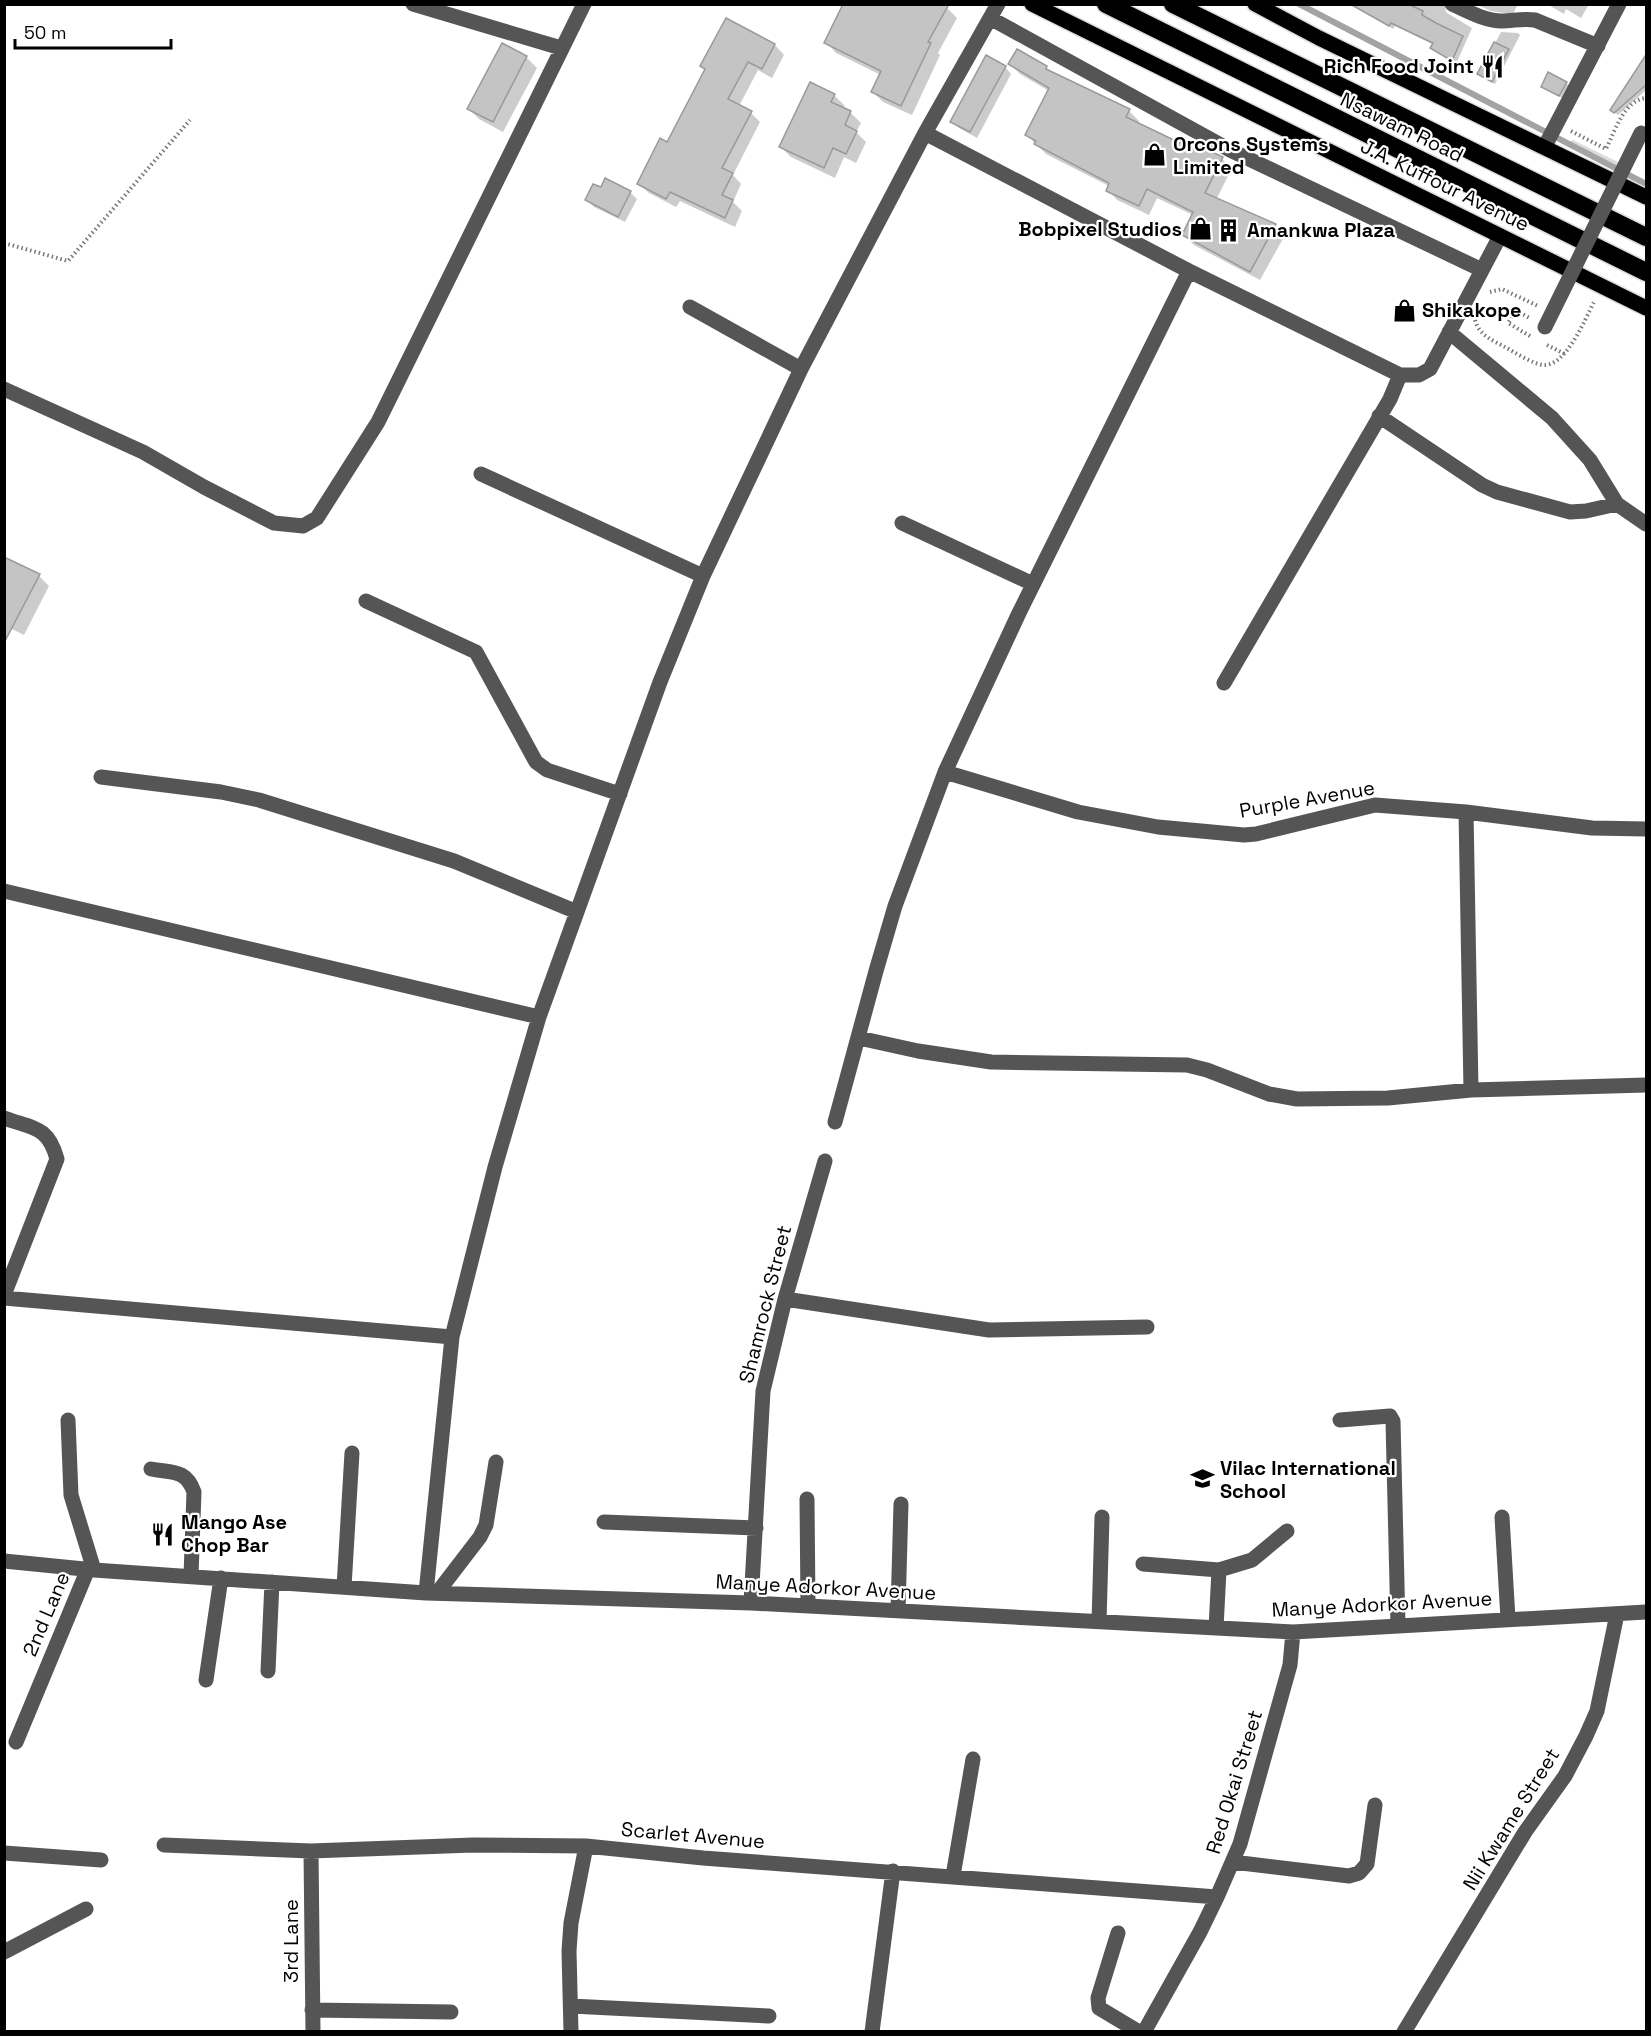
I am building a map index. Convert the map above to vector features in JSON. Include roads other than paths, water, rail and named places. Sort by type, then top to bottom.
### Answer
[{"type":"highway","name":"Nsawam Road","points":[[1106,4],[1647,272]]},
{"type":"highway","name":"Nsawam Road","points":[[1173,4],[1647,237]]},
{"type":"main road","name":"J.A. Kuffour Avenue","points":[[1032,4],[1647,308]]},
{"type":"main road","points":[[1255,4],[1319,38],[1647,197]]},
{"type":"street","points":[[412,4],[561,48]]},
{"type":"street","points":[[4,389],[143,452],[204,488],[274,523],[303,526],[317,518],[378,422],[584,4]]},
{"type":"street","points":[[432,1593],[452,1337],[495,1167],[539,1017],[660,682],[703,576],[801,369],[926,133],[998,4]]},
{"type":"street","points":[[1452,4],[1489,20],[1524,18],[1535,20],[1598,46]]},
{"type":"street","points":[[1545,146],[1619,4]]},
{"type":"street","points":[[990,18],[1230,150],[1482,270]]},
{"type":"street","points":[[926,133],[1189,271],[1400,375],[1419,375],[1430,369],[1500,236]]},
{"type":"street","points":[[1545,327],[1641,133]]},
{"type":"street","points":[[836,1122],[895,906],[945,772],[1033,584],[1189,271]]},
{"type":"street","points":[[690,307],[801,369]]},
{"type":"street","points":[[1449,332],[1552,418],[1590,460],[1617,504],[1647,524]]},
{"type":"street","points":[[1224,683],[1379,416],[1400,375]]},
{"type":"street","points":[[1379,416],[1482,485],[1497,492],[1570,512],[1586,512],[1617,504]]},
{"type":"street","points":[[481,474],[703,576]]},
{"type":"street","points":[[902,523],[1033,584]]},
{"type":"street","points":[[366,601],[476,652],[536,762],[547,770],[620,794]]},
{"type":"street","name":"Purple Avenue","points":[[945,772],[1078,812],[1158,826],[1244,835],[1375,805],[1466,812],[1592,828],[1647,829]]},
{"type":"street","points":[[101,777],[221,792],[259,800],[454,861],[577,912]]},
{"type":"street","points":[[1466,812],[1472,1090]]},
{"type":"street","points":[[4,891],[539,1017]]},
{"type":"street","points":[[860,1038],[918,1051],[991,1062],[1187,1065],[1207,1070],[1269,1094],[1297,1100],[1388,1098],[1472,1090],[1647,1085]]},
{"type":"street","points":[[4,1118],[43,1132],[52,1143],[57,1159],[4,1297],[452,1337]]},
{"type":"street","name":"Shamrock Street","points":[[751,1603],[763,1391],[785,1299],[825,1161]]},
{"type":"street","points":[[785,1299],[988,1330],[1147,1326]]},
{"type":"street","points":[[1340,1419],[1390,1416],[1393,1420],[1398,1625]]},
{"type":"street","points":[[68,1420],[71,1495],[91,1569]]},
{"type":"street","points":[[344,1587],[352,1453]]},
{"type":"street","points":[[432,1593],[480,1537],[486,1525],[496,1462]]},
{"type":"street","points":[[151,1469],[183,1475],[190,1481],[194,1492],[190,1576]]},
{"type":"street","points":[[807,1499],[808,1606]]},
{"type":"street","points":[[898,1611],[901,1504]]},
{"type":"street","points":[[1099,1622],[1102,1516]]},
{"type":"street","points":[[1502,1517],[1508,1619]]},
{"type":"street","points":[[604,1522],[756,1528]]},
{"type":"street","points":[[1143,1564],[1219,1570],[1252,1560],[1287,1531]]},
{"type":"street","name":"Manye Adorkor Avenue","points":[[4,1561],[432,1593],[751,1603],[1293,1632],[1647,1612]]},
{"type":"street","name":"2nd Lane","points":[[16,1742],[91,1569]]},
{"type":"street","points":[[1216,1628],[1219,1570]]},
{"type":"street","points":[[207,1680],[221,1578]]},
{"type":"street","points":[[267,1671],[272,1582]]},
{"type":"street","name":"Nii Kwame Street","points":[[1404,2031],[1525,1832],[1565,1776],[1586,1736],[1597,1711],[1617,1614]]},
{"type":"street","name":"Red Okai Street","points":[[1144,2031],[1217,1897],[1240,1844],[1290,1665],[1293,1632]]},
{"type":"street","points":[[953,1876],[974,1760]]},
{"type":"street","points":[[1233,1862],[1349,1876],[1359,1873],[1366,1864],[1375,1805]]},
{"type":"street","name":"Scarlet Avenue","points":[[164,1845],[311,1851],[473,1845],[586,1846],[703,1858],[1217,1897]]},
{"type":"street","points":[[571,2031],[569,1951],[571,1923],[586,1846]]},
{"type":"street","name":"3rd Lane","points":[[311,1851],[313,2031]]},
{"type":"street","points":[[4,1853],[101,1860]]},
{"type":"street","points":[[872,2031],[893,1871]]},
{"type":"street","points":[[4,1952],[86,1909]]},
{"type":"street","points":[[1118,1934],[1098,1998],[1099,2008],[1139,2031]]},
{"type":"street","points":[[571,2006],[769,2016]]},
{"type":"street","points":[[312,2010],[451,2012]]},
{"type":"waterway","points":[[1299,4],[1646,184]]},
{"type":"place","name":"Rich Food Joint","points":[[1492,66]]},
{"type":"place","name":"Orcons Systems Limited","points":[[1155,155]]},
{"type":"place","name":"Bobpixel Studios","points":[[1200,229]]},
{"type":"place","name":"Amankwa Plaza","points":[[1229,230]]},
{"type":"place","name":"Shikakope","points":[[1404,310]]},
{"type":"place","name":"Vilac International School","points":[[1202,1479]]},
{"type":"place","name":"Mango Ase Chop Bar","points":[[163,1534]]}]
